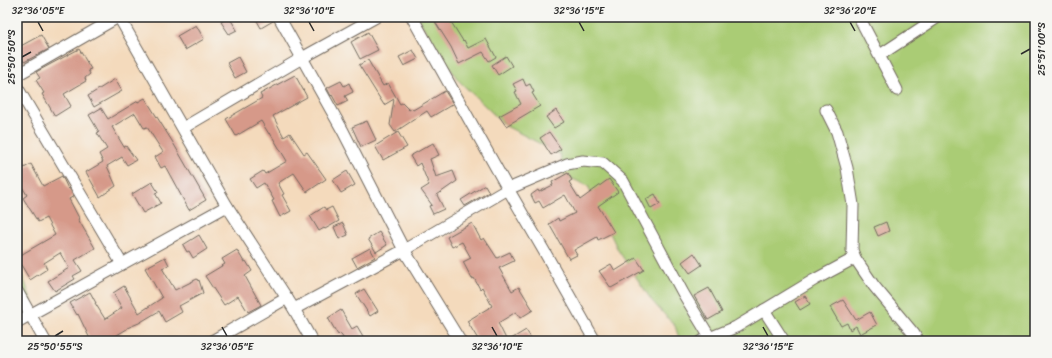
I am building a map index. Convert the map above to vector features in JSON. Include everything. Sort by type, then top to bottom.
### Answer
[{"type":"street","points":[[17,75],[118,17],[227,206],[294,309],[312,341]]},
{"type":"street","points":[[280,17],[343,131],[404,250],[460,341]]},
{"type":"street","points":[[183,128],[302,58],[376,17]]},
{"type":"street","points":[[412,17],[594,341]]},
{"type":"street","points":[[859,17],[897,90]]},
{"type":"street","points":[[880,55],[938,17]]},
{"type":"street","points":[[17,87],[122,264]]},
{"type":"street","points":[[826,110],[837,132],[846,168],[853,205],[852,250],[855,258],[874,286],[914,334],[918,341]]},
{"type":"street","points":[[294,309],[404,250],[508,190],[567,164],[583,161],[603,163],[623,181],[708,340],[736,327],[814,280],[855,258]]},
{"type":"street","points":[[17,322],[227,206]]},
{"type":"street","points":[[17,291],[45,341]]},
{"type":"street","points":[[212,341],[287,298]]},
{"type":"street","points":[[764,310],[784,341]]},
{"type":"green space","points":[[417,17],[1035,17],[1035,341],[680,341],[675,326],[652,301],[618,250],[588,186],[564,175],[560,154],[506,126],[458,80]]},
{"type":"green space","points":[[17,268],[22,275],[32,301],[25,317],[18,316],[17,312]]},
{"type":"building","points":[[229,17],[237,30],[229,34],[221,22]]},
{"type":"building","points":[[255,17],[272,17],[273,21],[261,28]]},
{"type":"building","points":[[432,17],[448,17],[468,48],[486,39],[496,57],[489,61],[483,52],[459,64],[451,47]]},
{"type":"building","points":[[196,25],[204,39],[185,50],[177,36]]},
{"type":"building","points":[[368,32],[378,50],[360,59],[351,42]]},
{"type":"building","points":[[41,35],[49,49],[24,62],[17,48]]},
{"type":"building","points":[[79,49],[91,69],[88,70],[90,74],[85,78],[86,81],[64,94],[71,106],[55,116],[42,94],[44,93],[36,80],[40,78],[36,72]]},
{"type":"building","points":[[413,50],[418,59],[404,66],[399,57]]},
{"type":"building","points":[[506,56],[512,66],[498,75],[492,65]]},
{"type":"building","points":[[238,57],[246,72],[235,78],[227,63]]},
{"type":"building","points":[[368,60],[383,86],[388,83],[400,104],[402,103],[409,110],[412,108],[413,110],[445,91],[453,104],[431,117],[427,111],[395,132],[390,125],[394,99],[384,105],[359,65]]},
{"type":"building","points":[[295,75],[307,97],[273,116],[284,137],[290,133],[304,154],[307,152],[326,179],[307,192],[294,173],[278,183],[284,194],[282,195],[291,211],[280,217],[272,201],[274,200],[264,183],[256,188],[250,179],[263,171],[265,174],[287,161],[261,121],[236,136],[226,119],[262,98],[260,94]]},
{"type":"building","points":[[115,79],[122,91],[94,107],[88,96]]},
{"type":"building","points":[[523,79],[526,86],[530,84],[534,92],[532,93],[540,106],[506,126],[499,116],[521,104],[513,84]]},
{"type":"building","points":[[341,81],[344,86],[349,83],[353,92],[345,96],[348,101],[338,106],[327,88]]},
{"type":"building","points":[[145,98],[206,200],[189,210],[165,166],[161,168],[155,157],[163,152],[147,127],[144,128],[135,113],[112,127],[124,147],[126,146],[136,160],[127,165],[122,157],[107,166],[116,186],[100,197],[86,172],[103,162],[99,154],[107,149],[97,133],[99,132],[89,115],[101,108],[108,119]]},
{"type":"building","points":[[556,110],[564,122],[554,128],[546,117]]},
{"type":"building","points":[[367,121],[376,140],[361,147],[352,127]]},
{"type":"building","points":[[398,132],[407,147],[383,160],[375,146]]},
{"type":"building","points":[[549,132],[561,149],[551,155],[540,138]]},
{"type":"building","points":[[433,143],[439,155],[430,159],[436,177],[453,171],[457,181],[437,195],[444,209],[433,214],[429,206],[432,205],[421,190],[429,185],[420,163],[416,166],[410,156]]},
{"type":"building","points":[[17,155],[24,168],[31,164],[43,186],[62,176],[68,189],[69,188],[74,196],[69,199],[79,218],[78,219],[95,248],[75,260],[82,271],[73,276],[75,279],[55,291],[48,281],[69,268],[60,253],[44,263],[47,269],[30,280],[17,258],[55,235],[46,218],[38,222],[23,198],[27,195],[17,178]]},
{"type":"building","points":[[347,171],[355,185],[341,193],[333,180]]},
{"type":"building","points":[[568,173],[572,180],[569,182],[580,200],[609,179],[618,192],[598,206],[614,232],[598,240],[597,237],[574,250],[577,255],[569,259],[549,224],[558,218],[559,221],[575,213],[565,195],[543,208],[539,201],[535,203],[531,195],[538,190],[539,192],[553,185],[552,182]]},
{"type":"building","points":[[152,182],[158,192],[155,193],[161,203],[143,213],[132,194]]},
{"type":"building","points":[[485,185],[489,192],[465,206],[461,200]]},
{"type":"building","points":[[655,194],[660,204],[651,209],[646,199]]},
{"type":"building","points":[[324,207],[326,210],[332,207],[339,221],[319,231],[310,216]]},
{"type":"building","points":[[886,222],[889,231],[878,236],[874,227]]},
{"type":"building","points":[[343,223],[348,235],[339,239],[334,227]]},
{"type":"building","points":[[472,223],[481,240],[484,238],[497,258],[510,252],[514,261],[499,268],[512,291],[519,287],[533,310],[520,318],[516,312],[498,323],[507,341],[479,341],[467,321],[492,306],[482,287],[480,289],[474,278],[472,279],[463,262],[471,258],[462,242],[452,247],[447,237]]},
{"type":"building","points":[[379,232],[387,245],[376,252],[368,239]]},
{"type":"building","points":[[199,235],[207,249],[193,258],[183,245]]},
{"type":"building","points":[[370,248],[375,257],[357,267],[352,258]]},
{"type":"building","points":[[237,250],[244,262],[246,261],[252,271],[245,276],[261,305],[248,312],[238,296],[224,305],[205,276],[225,264],[222,259]]},
{"type":"building","points":[[694,253],[702,265],[690,273],[682,262]]},
{"type":"building","points":[[165,257],[169,265],[162,268],[175,290],[197,279],[198,281],[199,280],[203,293],[179,306],[182,312],[165,322],[159,311],[139,323],[127,328],[107,341],[91,341],[78,314],[77,315],[70,303],[90,292],[105,319],[122,308],[113,293],[124,286],[139,313],[162,298],[145,268]]},
{"type":"building","points":[[636,258],[644,270],[611,288],[599,271],[611,264],[615,271]]},
{"type":"building","points":[[709,288],[722,312],[708,320],[694,296]]},
{"type":"building","points":[[364,289],[378,311],[370,316],[356,294]]},
{"type":"building","points":[[805,296],[810,304],[800,310],[795,302]]},
{"type":"building","points":[[843,300],[856,320],[870,312],[877,325],[860,334],[856,326],[850,330],[847,323],[841,326],[830,307]]},
{"type":"building","points":[[341,310],[352,329],[357,326],[364,338],[359,341],[345,341],[340,333],[338,335],[328,318]]},
{"type":"building","points":[[526,330],[533,341],[508,341]]}]
